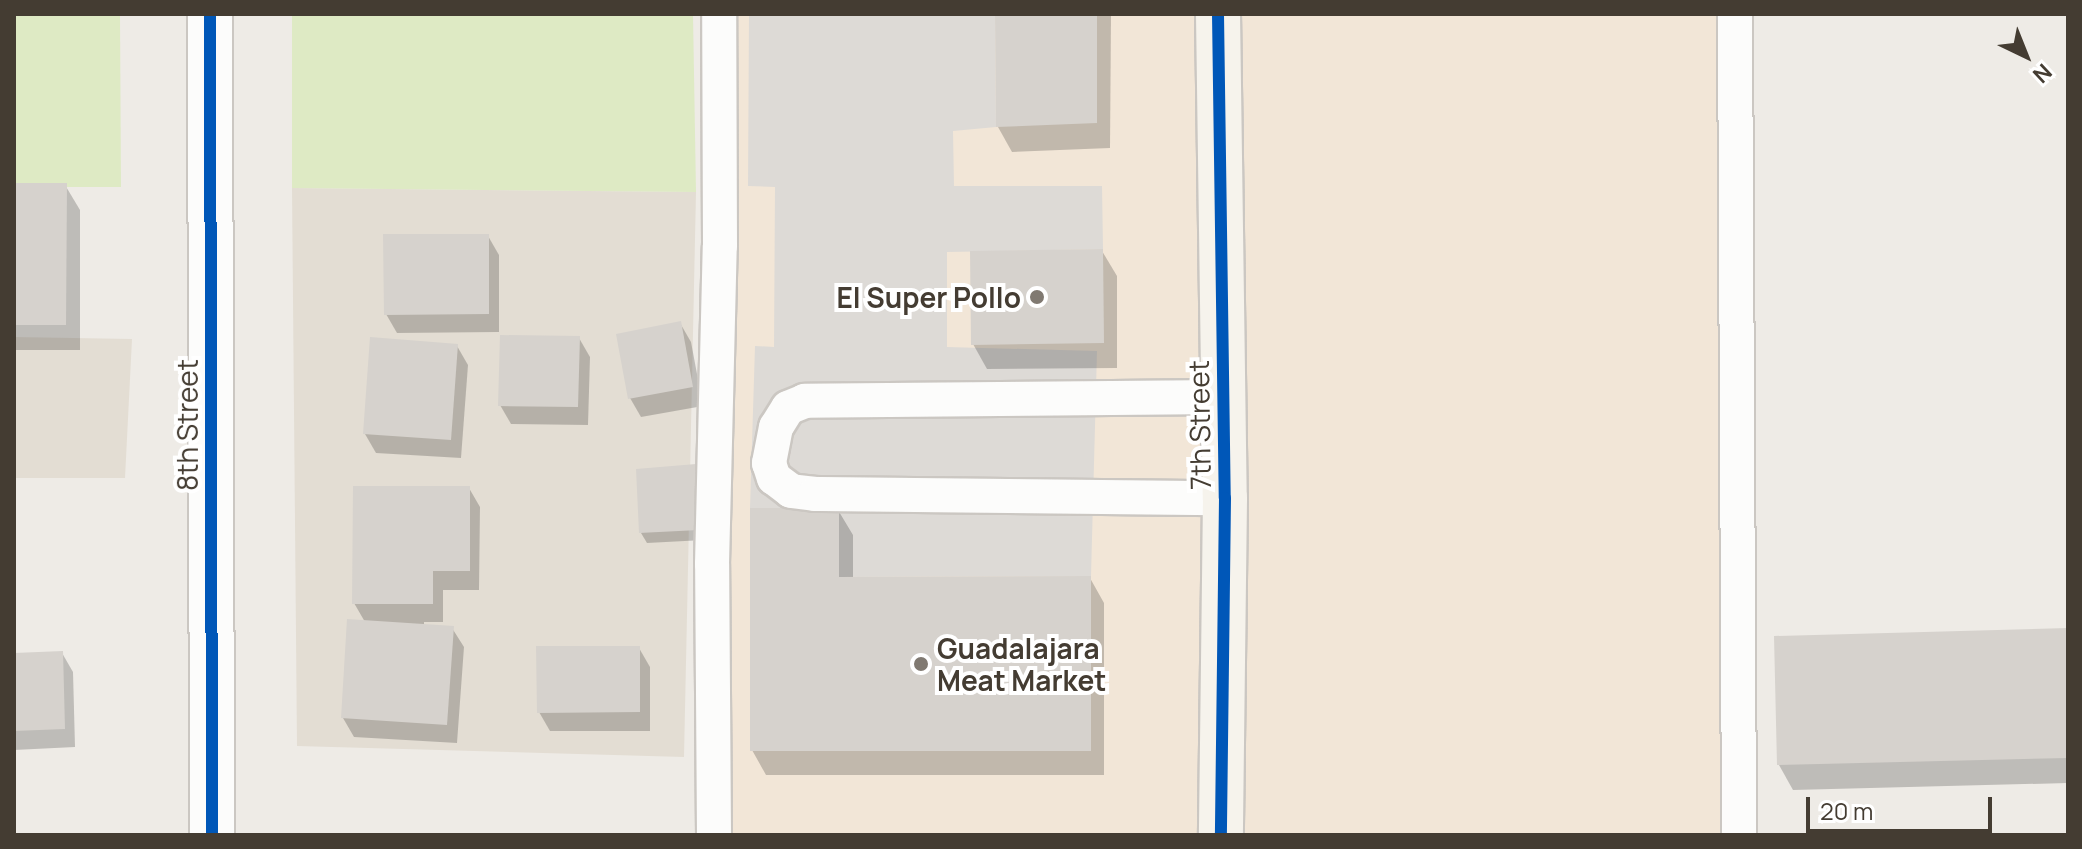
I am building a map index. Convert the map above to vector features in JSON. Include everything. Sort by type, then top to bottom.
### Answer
[{"type":"main road","name":"7th Street","points":[[1218,14],[1225,498],[1221,835]]},
{"type":"street","name":"8th Street","points":[[210,14],[212,835]]},
{"type":"lane","points":[[714,835],[712,564],[718,412],[719,14]]},
{"type":"lane","points":[[1735,14],[1739,835]]},
{"type":"lane","points":[[1223,397],[805,401],[788,408],[776,427],[769,463],[774,478],[791,491],[815,494],[1225,498]]},
{"type":"shaded area","points":[[732,14],[1730,14],[1726,835],[723,835]]},
{"type":"shaded area","points":[[749,14],[995,14],[996,127],[953,131],[954,186],[1102,186],[1103,249],[947,252],[947,347],[1097,351],[1091,576],[839,577],[839,508],[750,508],[755,346],[774,347],[775,187],[748,186]]},
{"type":"shaded area","points":[[292,188],[696,192],[684,757],[297,746]]},
{"type":"shaded area","points":[[14,337],[132,339],[125,478],[14,478]]},
{"type":"green space","points":[[14,14],[120,14],[121,187],[14,187]]},
{"type":"green space","points":[[292,14],[693,14],[696,192],[292,188]]},
{"type":"building","points":[[995,14],[1097,14],[1097,123],[996,127]]},
{"type":"building","points":[[14,183],[67,183],[66,325],[14,325]]},
{"type":"building","points":[[383,234],[489,234],[489,314],[384,315]]},
{"type":"building","name":"El Super Pollo","points":[[1103,249],[1104,343],[971,345],[970,251]]},
{"type":"building","points":[[681,321],[693,387],[628,399],[616,334]]},
{"type":"building","points":[[500,335],[580,336],[578,407],[498,406]]},
{"type":"building","points":[[370,337],[458,344],[451,440],[363,434]]},
{"type":"building","points":[[696,464],[699,530],[639,533],[636,469]]},
{"type":"building","points":[[353,486],[470,486],[470,571],[433,571],[433,604],[352,604]]},
{"type":"building","name":"Guadalajara Meat Market","points":[[750,508],[839,508],[839,577],[1091,576],[1091,751],[750,751]]},
{"type":"building","points":[[347,619],[454,626],[447,725],[341,718]]},
{"type":"building","points":[[2068,628],[2068,758],[1777,765],[1774,636]]},
{"type":"building","points":[[536,646],[640,646],[640,712],[537,713]]},
{"type":"building","points":[[63,651],[65,729],[14,731],[14,653]]},
{"type":"cycle path","points":[[210,14],[212,835]]},
{"type":"cycle path","points":[[1218,14],[1225,498],[1221,835]]},
{"type":"place","name":"El Super Pollo","points":[[1037,297]]},
{"type":"place","name":"Guadalajara Meat Market","points":[[921,664]]}]
